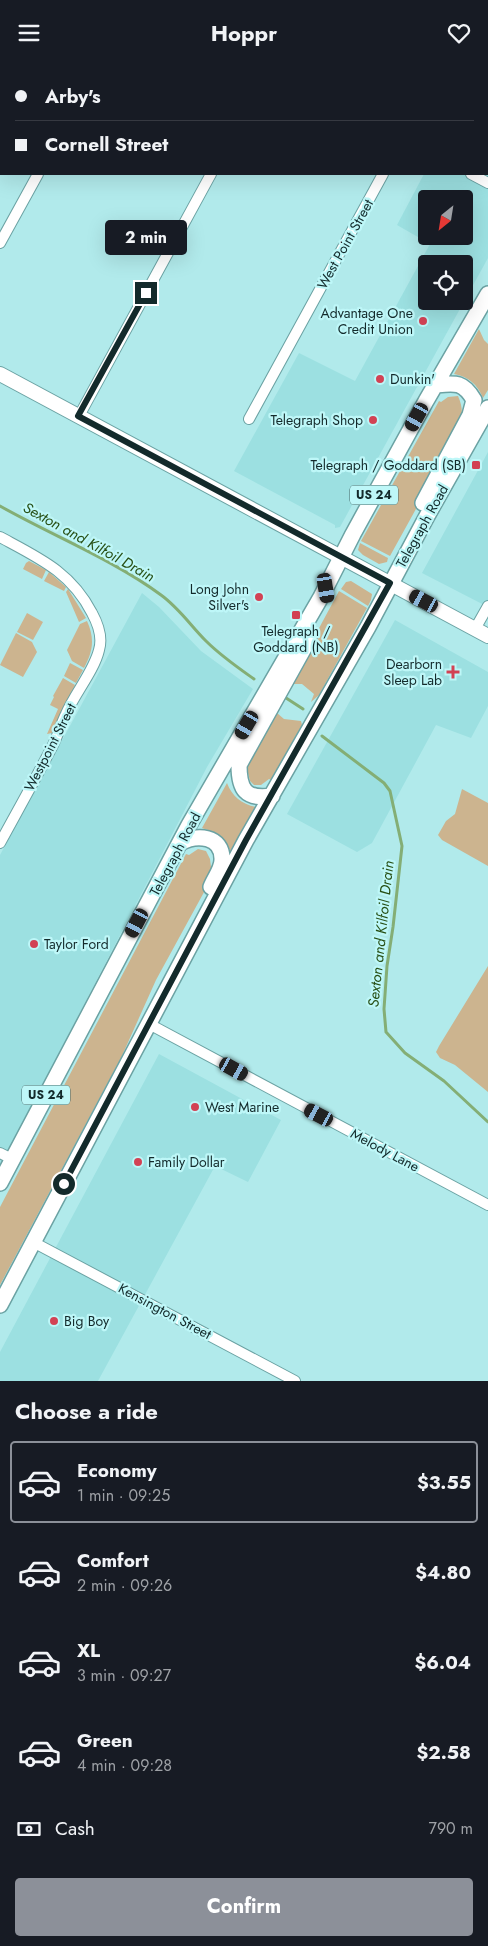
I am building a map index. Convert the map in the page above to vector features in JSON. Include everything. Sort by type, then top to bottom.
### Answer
[{"type":"main road","name":"Telegraph Road","points":[[0,1183],[6,1156],[180,843],[326,588],[435,385],[488,293]]},
{"type":"main road","points":[[0,374],[488,637]]},
{"type":"main road","points":[[406,555],[406,533],[470,415],[474,400],[464,386],[457,384],[435,385]]},
{"type":"main road","name":"Telegraph Road","points":[[0,1305],[272,796],[488,408]]},
{"type":"main road","points":[[272,796],[252,795],[243,789],[239,782],[239,765],[328,603],[326,588]]},
{"type":"main road","points":[[136,1048],[152,999],[215,879],[222,861],[215,843],[209,839],[193,837],[180,843]]},
{"type":"street","points":[[0,243],[37,175]]},
{"type":"street","points":[[78,416],[209,175]]},
{"type":"street","name":"West Point Street","points":[[249,419],[382,175]]},
{"type":"street","points":[[473,175],[488,183]]},
{"type":"street","name":"Westpoint Street","points":[[0,537],[60,571],[89,606],[100,635],[99,651],[66,713],[54,743],[0,843]]},
{"type":"street","points":[[475,629],[488,606]]},
{"type":"street","name":"Melody Lane","points":[[149,1024],[488,1205]]},
{"type":"street","name":"Kensington Street","points":[[34,1242],[295,1381]]},
{"type":"shaded area","points":[[423,175],[488,175],[488,258],[473,285],[473,255],[424,255],[429,245],[473,245],[473,190],[418,190],[418,237],[397,225]]},
{"type":"shaded area","points":[[418,266],[418,310],[459,310],[340,527],[335,528],[335,525],[234,471],[299,353],[355,381]]},
{"type":"shaded area","points":[[479,329],[488,344],[488,390],[483,398],[472,382],[454,374]]},
{"type":"shaded area","points":[[458,396],[462,413],[459,431],[390,556],[361,541],[439,401],[441,402],[448,397]]},
{"type":"shaded area","points":[[488,452],[488,607],[422,573]]},
{"type":"shaded area","points":[[360,543],[388,558],[387,562],[379,564],[363,555],[358,550]]},
{"type":"shaded area","points":[[29,561],[46,570],[42,579],[23,569]]},
{"type":"shaded area","points":[[49,572],[66,587],[64,591],[44,581]]},
{"type":"shaded area","points":[[351,581],[372,594],[368,606],[341,589],[346,582]]},
{"type":"shaded area","points":[[68,589],[86,618],[79,622],[66,592]]},
{"type":"shaded area","points":[[339,591],[367,608],[319,695],[311,702],[314,694],[302,684],[289,684]]},
{"type":"shaded area","points":[[142,593],[159,607],[201,651],[253,689],[207,767],[0,1167],[0,855]]},
{"type":"shaded area","points":[[27,613],[43,622],[33,640],[17,632]]},
{"type":"shaded area","points":[[395,620],[488,672],[488,706],[471,738],[436,725],[372,843],[357,852],[287,814]]},
{"type":"shaded area","points":[[87,621],[92,645],[84,668],[72,661],[67,650],[80,624]]},
{"type":"shaded area","points":[[16,633],[32,642],[37,652],[23,677],[0,665]]},
{"type":"shaded area","points":[[70,663],[83,670],[76,683],[64,676]]},
{"type":"shaded area","points":[[63,678],[75,685],[52,733],[47,734],[58,709],[50,705]]},
{"type":"shaded area","points":[[278,707],[277,713],[284,719],[301,721],[302,725],[271,780],[269,779],[261,785],[254,785],[250,781],[248,762]]},
{"type":"shaded area","points":[[227,783],[238,799],[256,807],[231,852],[219,836],[202,828]]},
{"type":"shaded area","points":[[462,789],[488,803],[488,866],[442,840],[438,835],[446,821],[455,814]]},
{"type":"shaded area","points":[[198,849],[206,851],[210,859],[209,883],[156,980],[121,1058],[0,1285],[0,1207],[186,854],[189,855]]},
{"type":"shaded area","points":[[488,966],[488,1092],[455,1065],[440,1058],[436,1052]]},
{"type":"shaded area","points":[[159,1054],[281,1120],[248,1182],[215,1166],[98,1381],[0,1381],[0,1352]]},
{"type":"waterway","name":"Sexton and Kilfoil Drain","points":[[0,506],[123,570],[142,582],[174,606],[217,652],[254,679]]},
{"type":"waterway","name":"Sexton and Kilfoil Drain","points":[[283,696],[303,709]]},
{"type":"waterway","name":"Sexton and Kilfoil Drain","points":[[322,736],[384,783],[390,791],[402,846],[387,966],[384,1009],[386,1032],[405,1053],[444,1081],[488,1122]]},
{"type":"place","name":"Advantage One Credit Union","points":[[423,321]]},
{"type":"place","name":"Dunkin'","points":[[380,379]]},
{"type":"place","name":"Telegraph Shop","points":[[373,420]]},
{"type":"place","name":"Telegraph / Goddard (SB)","points":[[476,465]]},
{"type":"place","name":"Long John Silver's","points":[[259,597]]},
{"type":"place","name":"Telegraph / Goddard (NB)","points":[[296,615]]},
{"type":"place","name":"Dearborn Sleep Lab","points":[[453,672]]},
{"type":"place","name":"Taylor Ford","points":[[34,944]]},
{"type":"place","name":"West Marine","points":[[195,1107]]},
{"type":"place","name":"Family Dollar","points":[[138,1162]]},
{"type":"place","name":"Big Boy","points":[[54,1321]]},
{"type":"route","points":[[64,1184],[246,840],[368,627],[390,583],[78,416],[146,293]]}]
